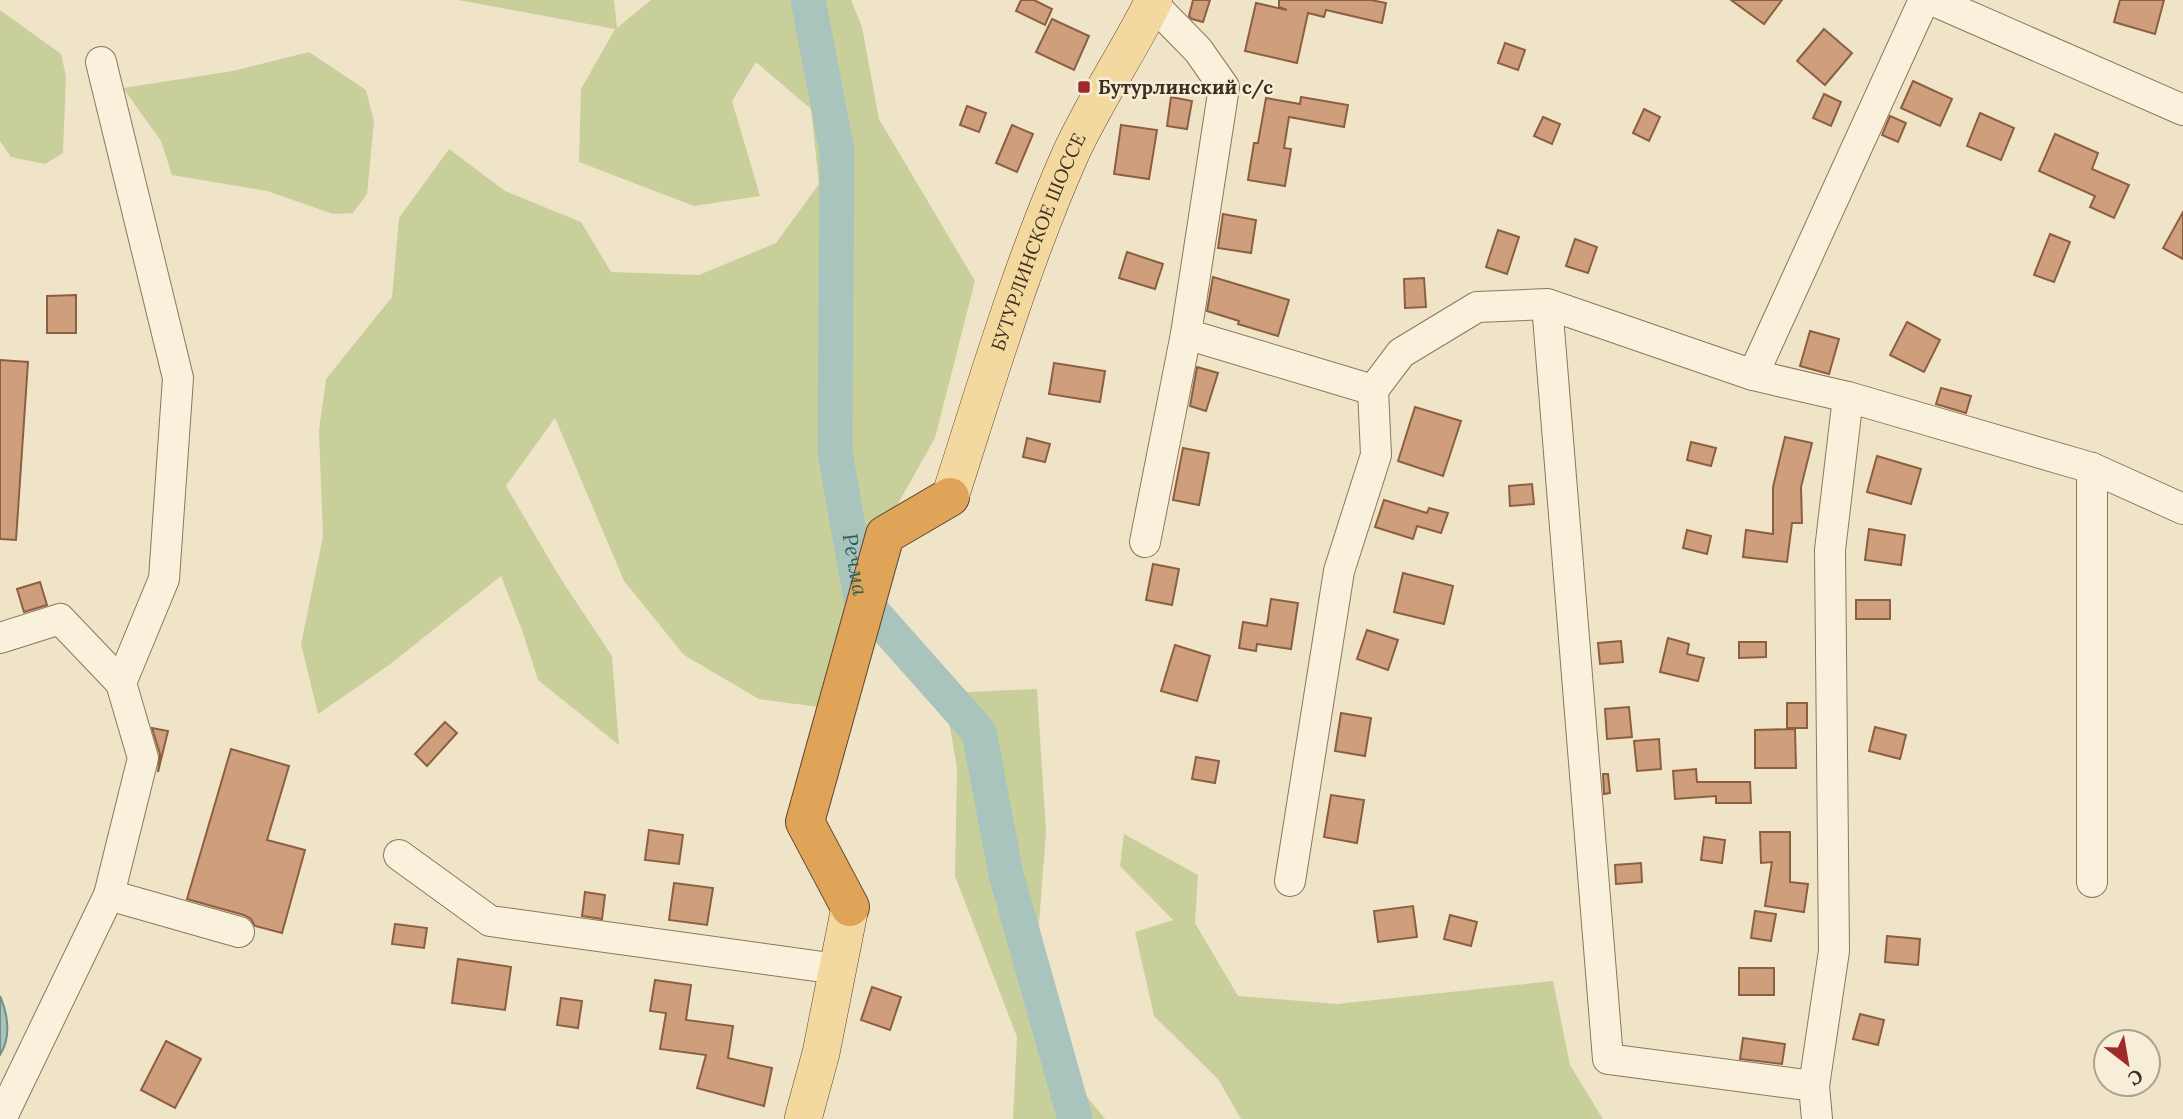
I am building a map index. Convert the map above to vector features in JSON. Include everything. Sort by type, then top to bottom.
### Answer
[{"type":"highway","points":[[850,907],[805,822],[885,535],[950,497]]},
{"type":"main road","name":"БУТУРЛИНСКОЕ ШОССЕ","points":[[950,497],[1024,267],[1050,203],[1092,111],[1153,2]]},
{"type":"main road","points":[[803,1119],[821,1053],[850,907]]},
{"type":"street","points":[[1753,375],[1924,0]]},
{"type":"street","points":[[1932,0],[2183,110]]},
{"type":"street","points":[[1145,542],[1186,334],[1224,87],[1198,50],[1153,2]]},
{"type":"street","points":[[101,62],[178,378],[164,579],[121,682]]},
{"type":"street","points":[[1547,304],[1608,1059],[1814,1086]]},
{"type":"street","points":[[1290,881],[1339,571],[1376,455],[1373,390],[1401,353],[1476,307],[1547,304],[1753,375],[1848,397],[2092,468],[2183,509]]},
{"type":"street","points":[[1186,334],[1373,390]]},
{"type":"street","points":[[1817,1119],[1814,1086],[1834,951],[1830,550],[1848,397]]},
{"type":"street","points":[[2092,468],[2092,882]]},
{"type":"street","points":[[0,638],[60,619],[121,682],[143,758],[109,895],[1,1119]]},
{"type":"street","points":[[399,855],[489,921],[837,969]]},
{"type":"street","points":[[109,895],[239,932]]},
{"type":"green space","points":[[458,0],[614,0],[617,28],[651,0],[851,0],[862,27],[879,119],[975,281],[935,438],[881,534],[826,708],[759,699],[684,655],[624,581],[555,418],[506,486],[559,576],[612,656],[619,745],[538,680],[501,576],[389,665],[318,714],[301,644],[323,537],[319,430],[326,379],[392,297],[399,218],[449,149],[505,191],[581,222],[611,272],[699,275],[776,243],[819,184],[811,109],[756,62],[732,101],[760,196],[694,206],[579,162],[581,89],[615,29]]},
{"type":"green space","points":[[0,10],[61,54],[66,76],[63,153],[45,164],[11,157],[0,141]]},
{"type":"green space","points":[[309,52],[366,90],[374,122],[367,194],[353,213],[333,214],[267,191],[172,175],[161,141],[123,88],[233,71]]},
{"type":"green space","points":[[1037,689],[1046,832],[1035,976],[1059,1062],[1105,1119],[1013,1119],[1017,1037],[955,876],[957,768],[944,693]]},
{"type":"green space","points":[[1124,834],[1198,875],[1195,923],[1238,996],[1337,1004],[1553,981],[1570,1065],[1603,1119],[1241,1119],[1218,1079],[1154,1016],[1135,932],[1173,920],[1120,866]]},
{"type":"water","points":[[0,996],[7,1026],[6,1041],[0,1055]]},
{"type":"building","points":[[1021,0],[1034,0],[1052,9],[1045,25],[1016,11]]},
{"type":"building","points":[[1193,0],[1210,0],[1203,22],[1189,16]]},
{"type":"building","points":[[1279,0],[1371,0],[1386,3],[1382,23],[1326,10],[1324,17],[1308,13],[1297,63],[1245,51],[1256,3],[1287,10],[1279,7]]},
{"type":"building","points":[[1731,0],[1782,0],[1764,24]]},
{"type":"building","points":[[2120,0],[2164,0],[2155,34],[2114,22]]},
{"type":"building","points":[[1052,19],[1089,36],[1074,70],[1036,52]]},
{"type":"building","points":[[1824,29],[1852,53],[1825,85],[1797,61]]},
{"type":"building","points":[[1505,43],[1525,50],[1518,70],[1498,63]]},
{"type":"building","points":[[1913,81],[1952,99],[1940,126],[1901,108]]},
{"type":"building","points":[[1824,94],[1841,102],[1831,126],[1813,118]]},
{"type":"building","points":[[1171,97],[1192,101],[1187,129],[1167,126]]},
{"type":"building","points":[[1301,97],[1348,105],[1344,127],[1289,117],[1284,148],[1291,149],[1285,186],[1248,180],[1266,98],[1300,104]]},
{"type":"building","points":[[967,106],[986,113],[979,132],[960,125]]},
{"type":"building","points":[[1644,109],[1660,117],[1649,141],[1633,133]]},
{"type":"building","points":[[1980,113],[2014,128],[2001,160],[1967,146]]},
{"type":"building","points":[[1890,116],[1906,123],[1898,142],[1882,135]]},
{"type":"building","points":[[1543,117],[1560,124],[1552,144],[1534,136]]},
{"type":"building","points":[[1012,125],[1033,134],[1017,172],[996,163]]},
{"type":"building","points":[[1121,125],[1157,130],[1149,179],[1114,174]]},
{"type":"building","points":[[2055,134],[2098,153],[2092,169],[2129,185],[2114,218],[2090,207],[2095,196],[2039,171]]},
{"type":"building","points":[[2183,212],[2183,259],[2163,248]]},
{"type":"building","points":[[1223,214],[1256,220],[1251,253],[1218,248]]},
{"type":"building","points":[[1498,230],[1519,237],[1507,274],[1486,267]]},
{"type":"building","points":[[2050,234],[2070,242],[2054,282],[2034,275]]},
{"type":"building","points":[[1575,239],[1597,247],[1588,273],[1566,266]]},
{"type":"building","points":[[1127,252],[1163,264],[1155,289],[1119,278]]},
{"type":"building","points":[[1213,277],[1289,300],[1278,336],[1207,311]]},
{"type":"building","points":[[1424,278],[1426,307],[1405,308],[1404,279]]},
{"type":"building","points":[[76,295],[76,333],[47,333],[47,296]]},
{"type":"building","points":[[1907,322],[1940,340],[1924,372],[1890,355]]},
{"type":"building","points":[[1810,331],[1839,339],[1829,374],[1800,366]]},
{"type":"building","points":[[0,360],[28,362],[16,540],[0,539]]},
{"type":"building","points":[[1054,363],[1105,371],[1100,402],[1049,394]]},
{"type":"building","points":[[1197,367],[1218,373],[1206,411],[1190,406]]},
{"type":"building","points":[[1941,388],[1971,396],[1966,413],[1936,404]]},
{"type":"building","points":[[1415,407],[1461,421],[1443,476],[1398,461]]},
{"type":"building","points":[[1785,437],[1812,443],[1801,487],[1802,523],[1792,523],[1787,562],[1743,557],[1746,530],[1773,534],[1773,487]]},
{"type":"building","points":[[1027,438],[1050,444],[1045,462],[1023,457]]},
{"type":"building","points":[[1691,442],[1716,448],[1711,466],[1687,460]]},
{"type":"building","points":[[1183,448],[1209,453],[1199,505],[1173,500]]},
{"type":"building","points":[[1877,456],[1921,469],[1911,504],[1867,492]]},
{"type":"building","points":[[1532,484],[1534,504],[1510,506],[1509,486]]},
{"type":"building","points":[[1384,500],[1427,513],[1429,508],[1448,513],[1441,533],[1417,526],[1413,539],[1375,527]]},
{"type":"building","points":[[1869,529],[1905,535],[1901,565],[1865,560]]},
{"type":"building","points":[[1687,530],[1711,536],[1707,554],[1683,548]]},
{"type":"building","points":[[1153,564],[1179,569],[1172,605],[1146,600]]},
{"type":"building","points":[[1403,573],[1453,586],[1444,624],[1394,612]]},
{"type":"building","points":[[40,582],[47,605],[24,612],[17,589]]},
{"type":"building","points":[[1271,599],[1298,603],[1291,649],[1257,644],[1256,651],[1239,648],[1243,622],[1267,626]]},
{"type":"building","points":[[1856,600],[1890,600],[1890,619],[1856,619]]},
{"type":"building","points":[[1367,630],[1398,640],[1388,670],[1357,659]]},
{"type":"building","points":[[1668,638],[1689,644],[1687,654],[1704,658],[1698,681],[1660,672]]},
{"type":"building","points":[[1621,641],[1623,662],[1600,664],[1598,643]]},
{"type":"building","points":[[1739,642],[1766,642],[1766,657],[1739,658]]},
{"type":"building","points":[[1175,645],[1210,656],[1197,701],[1161,691]]},
{"type":"building","points":[[1787,703],[1807,703],[1807,728],[1787,728]]},
{"type":"building","points":[[1629,707],[1632,737],[1607,739],[1605,709]]},
{"type":"building","points":[[1341,713],[1371,718],[1365,756],[1335,751]]},
{"type":"building","points":[[445,722],[457,733],[427,766],[415,754]]},
{"type":"building","points":[[1875,727],[1906,735],[1900,759],[1869,751]]},
{"type":"building","points":[[152,728],[168,731],[158,772],[160,754]]},
{"type":"building","points":[[1795,729],[1796,768],[1755,768],[1755,730]]},
{"type":"building","points":[[1659,739],[1661,769],[1637,771],[1634,741]]},
{"type":"building","points":[[231,749],[289,766],[267,840],[305,850],[282,933],[255,926],[251,919],[244,915],[187,899]]},
{"type":"building","points":[[1196,757],[1219,761],[1215,783],[1192,779]]},
{"type":"building","points":[[1696,769],[1697,782],[1750,782],[1751,803],[1716,803],[1716,796],[1675,799],[1673,771]]},
{"type":"building","points":[[1603,774],[1608,774],[1610,793],[1604,794]]},
{"type":"building","points":[[1331,795],[1364,800],[1357,843],[1324,837]]},
{"type":"building","points":[[649,830],[683,835],[679,864],[645,860]]},
{"type":"building","points":[[1760,832],[1790,832],[1790,882],[1808,884],[1804,912],[1765,906],[1772,862],[1761,863]]},
{"type":"building","points":[[1704,837],[1725,840],[1722,863],[1701,860]]},
{"type":"building","points":[[1641,863],[1642,882],[1616,884],[1615,865]]},
{"type":"building","points":[[674,883],[713,888],[707,925],[669,920]]},
{"type":"building","points":[[585,892],[605,895],[602,919],[582,916]]},
{"type":"building","points":[[1413,906],[1417,937],[1378,942],[1374,911]]},
{"type":"building","points":[[1755,911],[1776,914],[1771,941],[1751,938]]},
{"type":"building","points":[[1450,915],[1477,922],[1471,946],[1444,939]]},
{"type":"building","points":[[395,924],[427,928],[424,948],[392,944]]},
{"type":"building","points":[[1887,936],[1920,939],[1918,965],[1885,962]]},
{"type":"building","points":[[458,959],[511,967],[505,1010],[452,1003]]},
{"type":"building","points":[[1739,968],[1774,968],[1774,995],[1739,995]]},
{"type":"building","points":[[655,980],[691,985],[686,1020],[733,1026],[728,1058],[772,1068],[764,1106],[697,1088],[706,1055],[660,1049],[666,1013],[650,1011]]},
{"type":"building","points":[[872,987],[901,997],[890,1030],[861,1020]]},
{"type":"building","points":[[561,998],[582,1001],[578,1028],[557,1025]]},
{"type":"building","points":[[1860,1014],[1884,1020],[1878,1045],[1853,1039]]},
{"type":"building","points":[[1743,1038],[1785,1044],[1782,1064],[1740,1059]]},
{"type":"building","points":[[166,1041],[201,1059],[175,1108],[141,1090]]},
{"type":"waterway","name":"Речма","points":[[808,0],[837,151],[835,453],[861,599],[979,732],[1006,874],[1075,1119]]},
{"type":"place","name":"Бутурлинский с/с","points":[[1084,87]]}]
